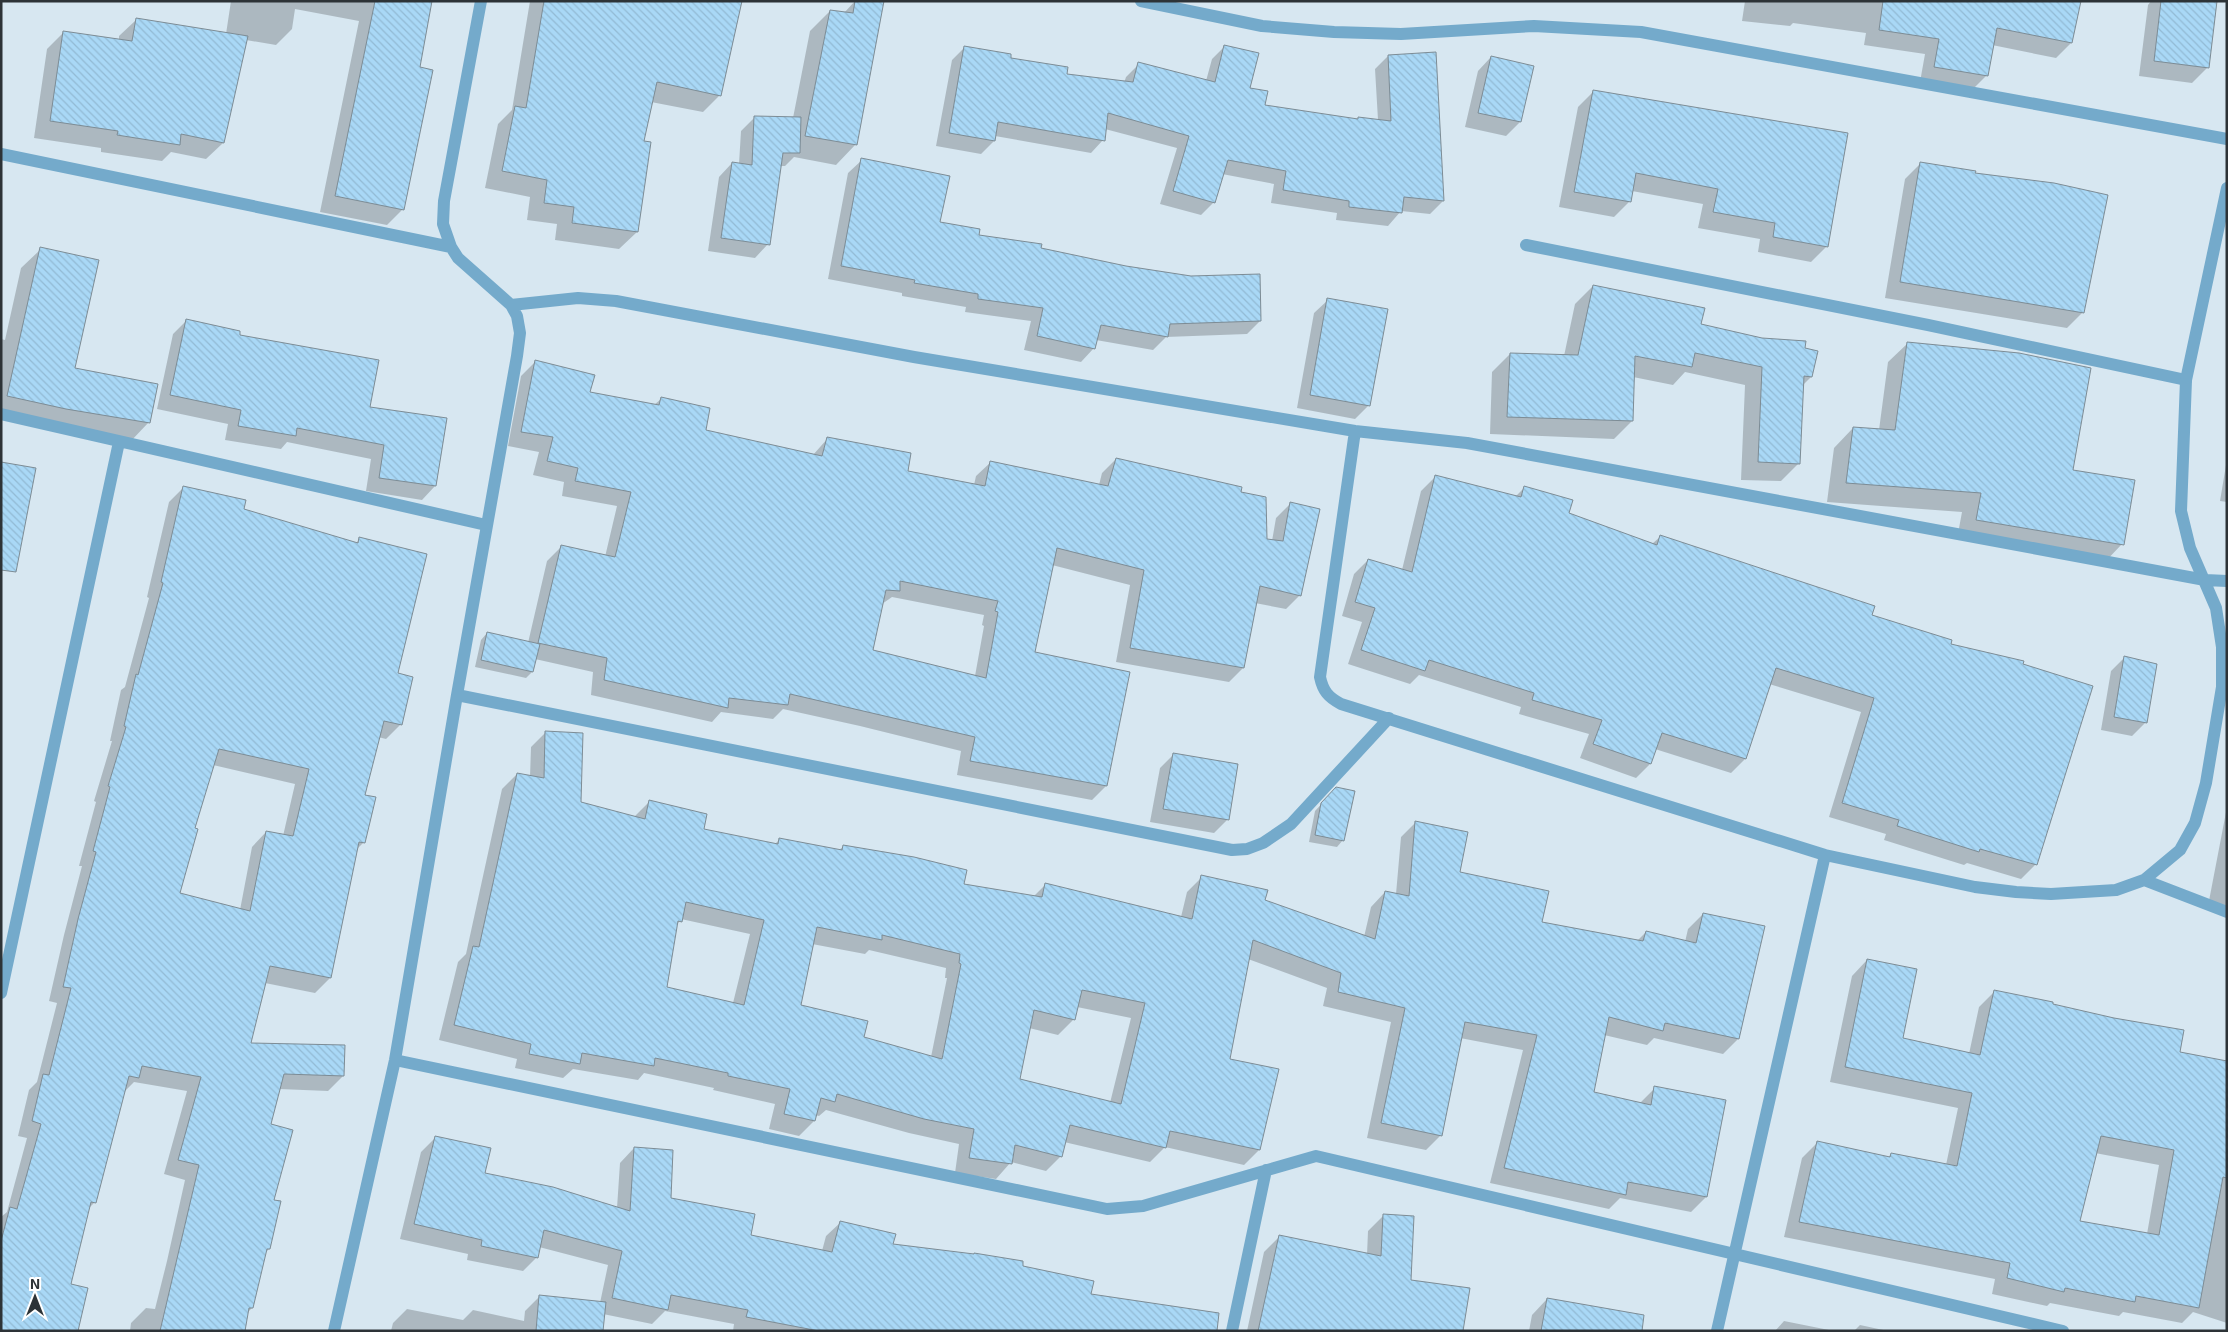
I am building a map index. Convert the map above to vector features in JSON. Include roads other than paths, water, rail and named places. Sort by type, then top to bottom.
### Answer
[{"type":"street","points":[[334,1331],[395,1060],[486,525],[518,356],[520,333],[517,316],[511,305],[458,258],[450,247],[443,224],[444,201],[481,1]]},
{"type":"street","points":[[1141,1],[1262,26],[1334,32],[1402,34],[1534,26],[1641,32],[2227,140]]},
{"type":"street","points":[[1,154],[450,247]]},
{"type":"street","points":[[1355,431],[1320,677],[1324,691],[1329,697],[1341,704],[1825,855],[1975,887],[2016,892],[2050,894],[2116,890],[2144,880],[2180,850],[2195,823],[2206,783],[2224,687],[2222,647],[2216,608],[2190,548],[2181,511],[2186,380],[2227,188]]},
{"type":"street","points":[[1526,245],[1928,325],[2186,380]]},
{"type":"street","points":[[511,305],[578,298],[616,301],[924,358],[1355,431],[1467,443],[2205,580],[2227,581]]},
{"type":"street","points":[[1,414],[486,525]]},
{"type":"street","points":[[1,993],[119,442]]},
{"type":"street","points":[[457,695],[1232,850],[1247,849],[1263,844],[1291,824],[1389,718]]},
{"type":"street","points":[[1717,1331],[1733,1253],[1825,855]]},
{"type":"street","points":[[2144,880],[2227,912]]},
{"type":"street","points":[[395,1060],[1107,1209],[1143,1206],[1316,1156],[2063,1331]]},
{"type":"street","points":[[1232,1331],[1266,1170]]}]
